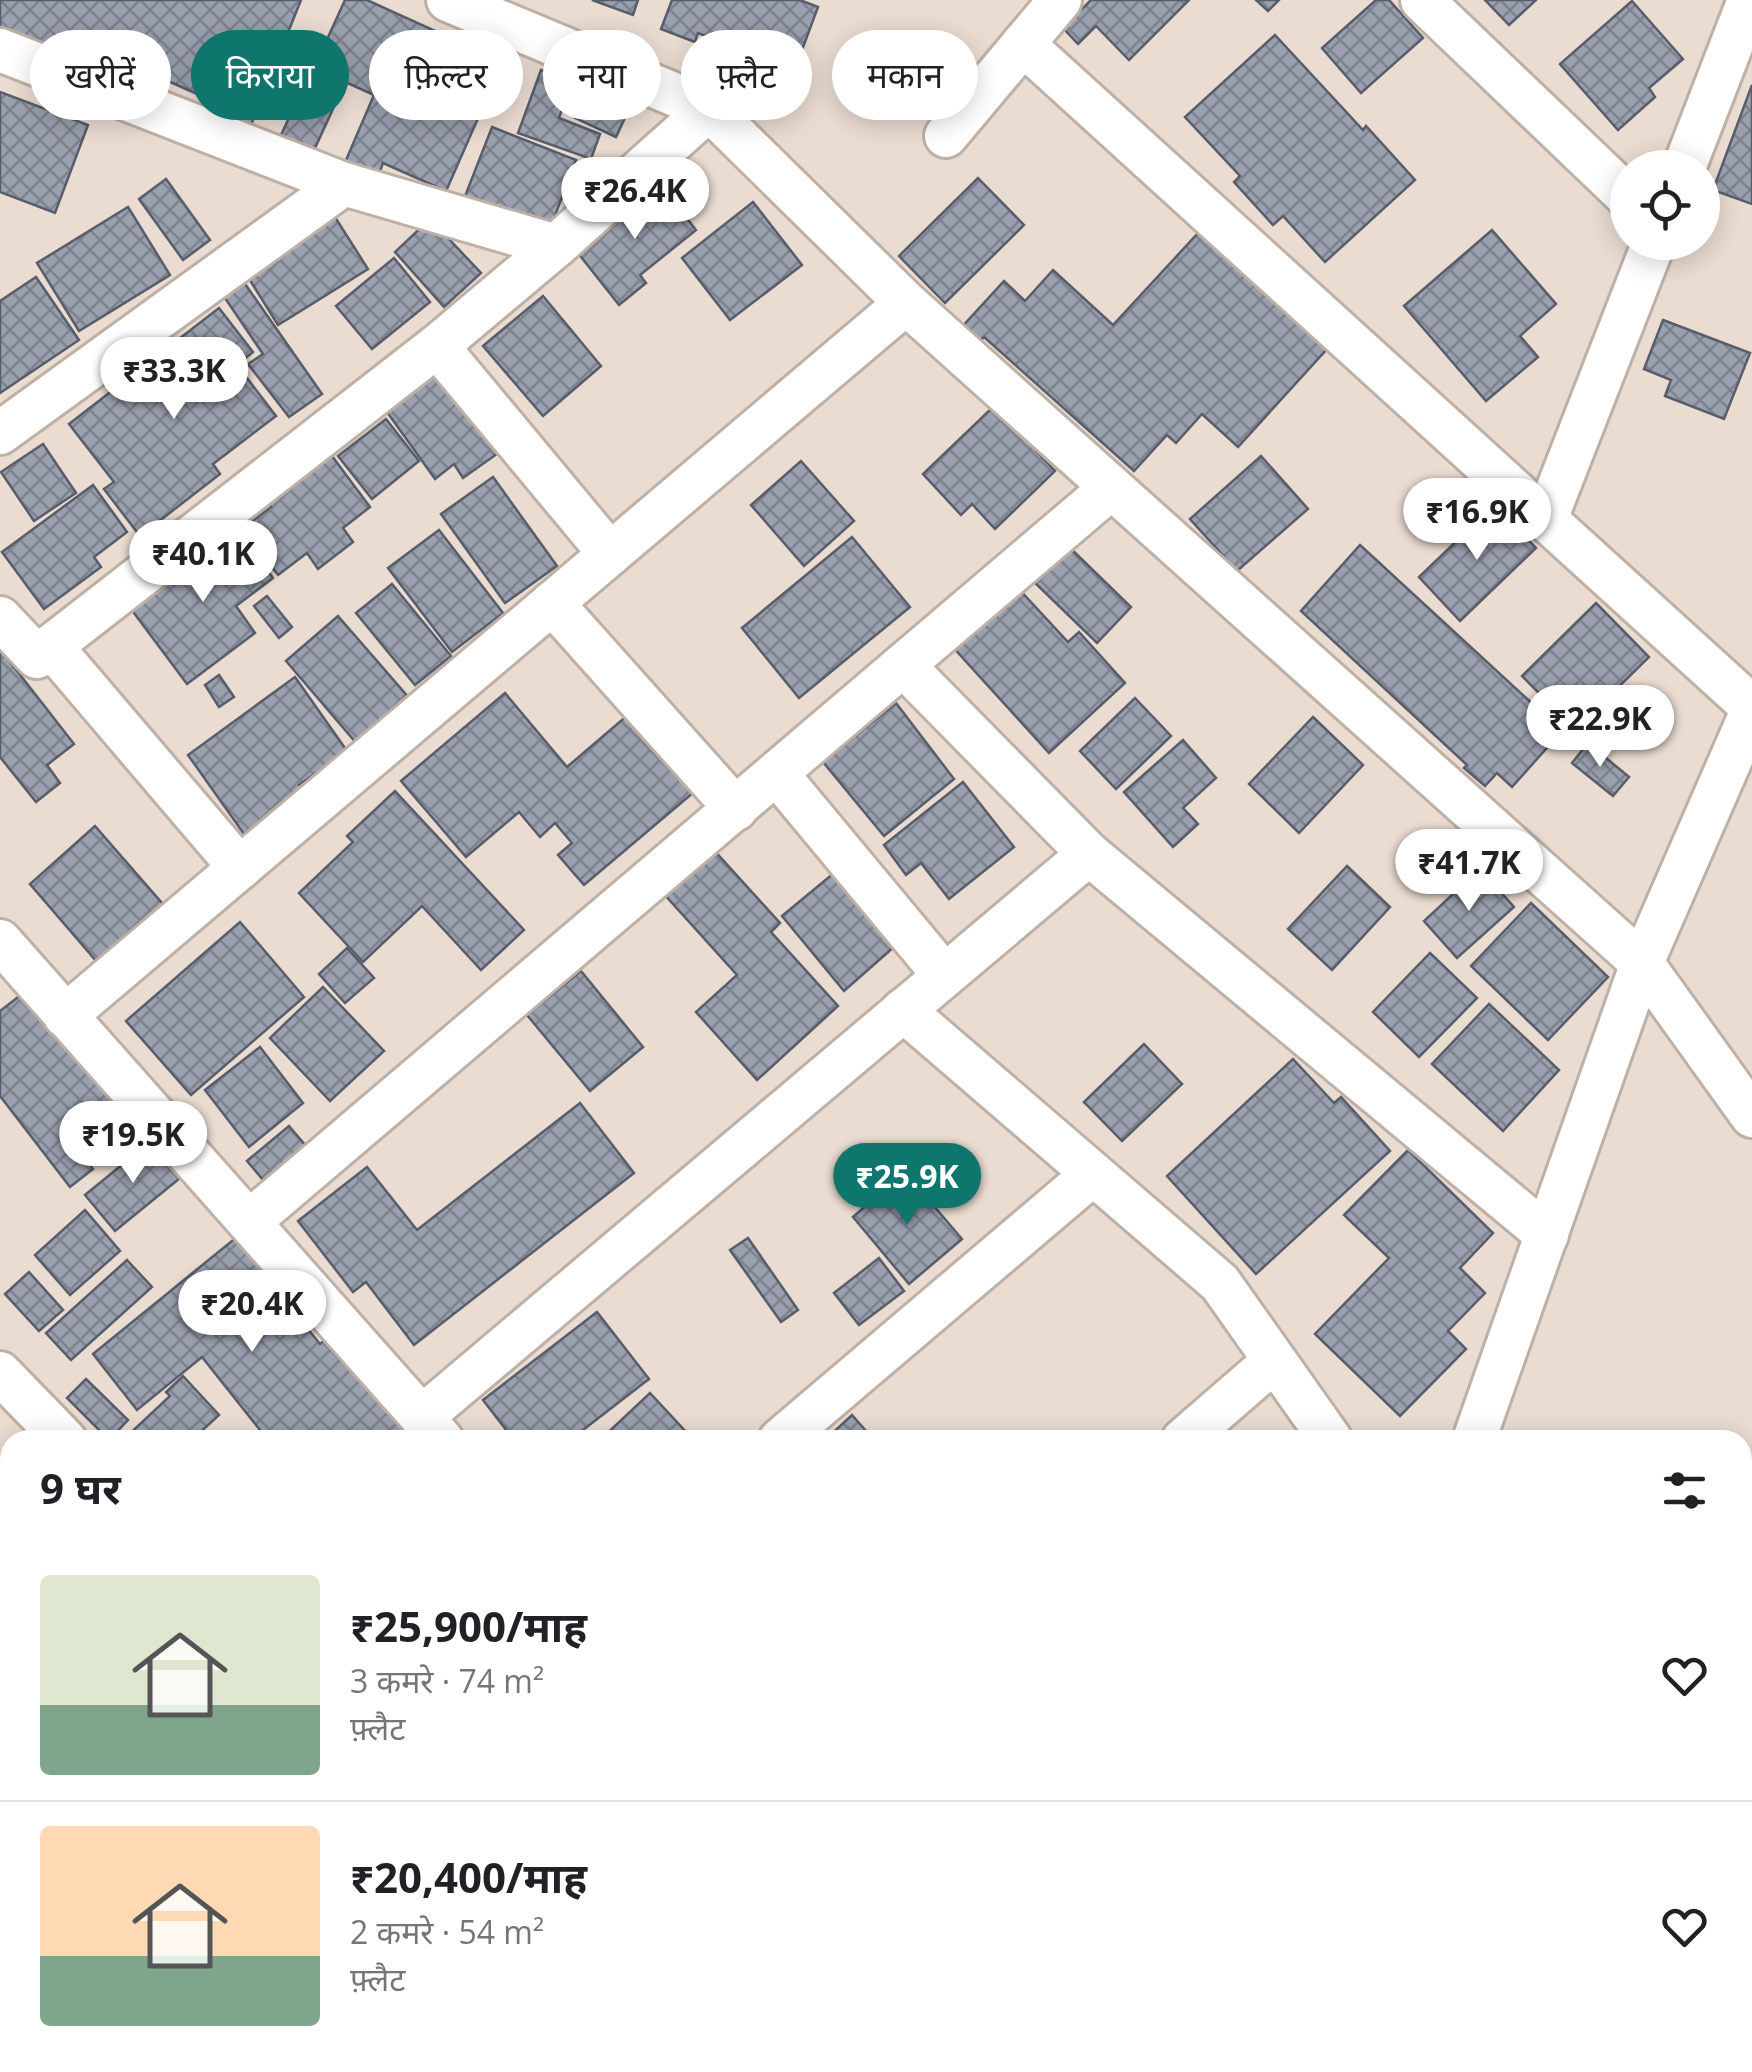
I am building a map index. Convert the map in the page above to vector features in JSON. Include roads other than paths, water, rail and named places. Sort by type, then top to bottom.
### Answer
[{"type":"street","points":[[448,0],[681,97]]},
{"type":"street","points":[[946,136],[1060,0]]},
{"type":"street","points":[[1422,0],[1610,180]]},
{"type":"street","points":[[1691,150],[1749,0]]},
{"type":"street","points":[[1023,44],[1752,709],[1642,964],[1478,1430]]},
{"type":"street","points":[[0,50],[344,184],[556,246]]},
{"type":"street","points":[[0,618],[36,657],[436,346],[556,246],[697,120]]},
{"type":"street","points":[[720,120],[906,303],[1642,964],[1752,1116]]},
{"type":"street","points":[[0,434],[344,184]]},
{"type":"street","points":[[1546,519],[1647,260]]},
{"type":"street","points":[[65,1016],[906,303]]},
{"type":"street","points":[[436,346],[610,554]]},
{"type":"street","points":[[250,1220],[1111,488]]},
{"type":"street","points":[[552,603],[736,808]]},
{"type":"street","points":[[50,646],[240,868]]},
{"type":"street","points":[[904,666],[1089,854],[1546,1236]]},
{"type":"street","points":[[777,774],[944,975]]},
{"type":"street","points":[[0,941],[432,1428],[903,1010],[1089,854]]},
{"type":"street","points":[[903,1010],[1220,1283],[1324,1430]]},
{"type":"street","points":[[792,1430],[1093,1174]]},
{"type":"street","points":[[1195,1430],[1274,1361]]},
{"type":"street","points":[[0,1373],[54,1430]]}]
